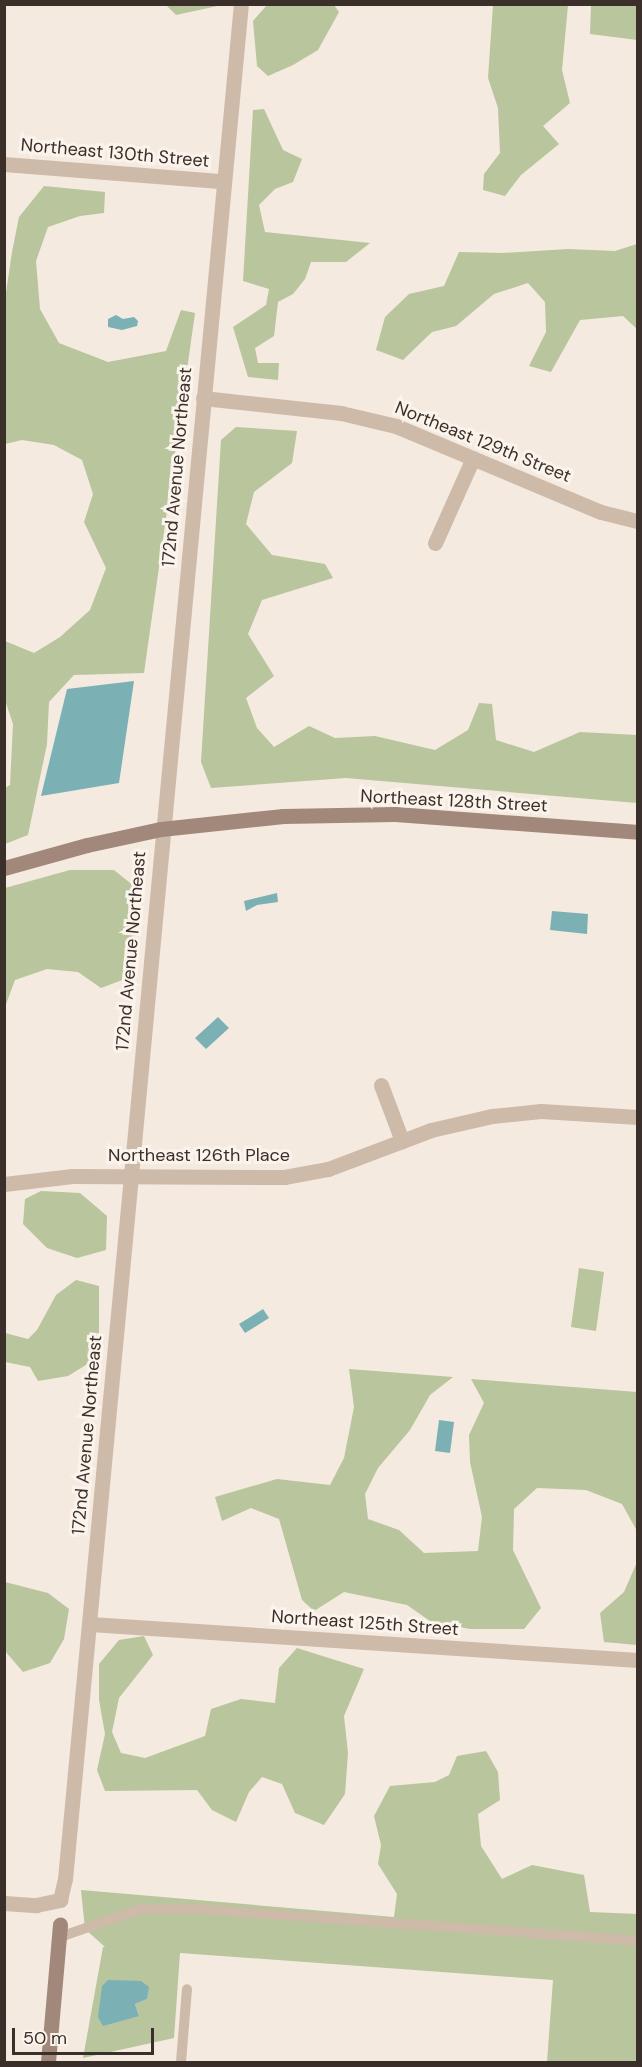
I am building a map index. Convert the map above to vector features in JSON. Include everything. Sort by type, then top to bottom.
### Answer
[{"type":"street","name":"172nd Avenue Northeast","points":[[4,1902],[36,1905],[60,1900],[90,1624],[161,829],[222,181],[241,4]]},
{"type":"street","name":"Northeast 130th Street","points":[[4,164],[222,181]]},
{"type":"street","name":"Northeast 129th Street","points":[[203,398],[341,413],[396,426],[602,512],[638,521]]},
{"type":"street","points":[[435,543],[473,458]]},
{"type":"street","name":"Northeast 128th Street","points":[[4,868],[87,845],[161,829],[283,816],[395,814],[638,832]]},
{"type":"street","points":[[381,1085],[402,1141]]},
{"type":"street","name":"Northeast 126th Place","points":[[4,1184],[73,1176],[284,1177],[328,1169],[431,1130],[507,1114],[576,1111],[638,1117]]},
{"type":"street","name":"Northeast 125th Street","points":[[90,1624],[638,1660]]},
{"type":"street","points":[[48,2062],[60,1931]]},
{"type":"lane","points":[[60,1931],[140,1909],[196,1909],[638,1941]]},
{"type":"lane","points":[[181,2062],[187,1989]]},
{"type":"green space","points":[[166,5],[222,5],[176,15]]},
{"type":"green space","points":[[267,5],[334,5],[339,12],[318,50],[268,76],[257,66],[253,21]]},
{"type":"green space","points":[[493,5],[568,5],[562,70],[570,103],[543,126],[559,144],[521,175],[505,196],[483,190],[484,174],[500,153],[498,108],[488,78]]},
{"type":"green space","points":[[591,5],[637,5],[637,40],[590,34]]},
{"type":"green space","points":[[264,109],[283,150],[302,159],[293,182],[275,189],[259,205],[265,232],[370,243],[346,262],[311,262],[305,279],[293,294],[278,302],[274,336],[255,348],[258,363],[279,363],[278,380],[248,377],[233,327],[266,305],[269,289],[243,281],[253,110]]},
{"type":"green space","points":[[44,186],[105,192],[104,213],[80,216],[48,227],[36,261],[40,309],[59,343],[108,362],[166,351],[181,310],[195,313],[144,673],[74,675],[49,702],[47,744],[28,835],[5,844],[5,788],[10,785],[13,724],[5,700],[5,641],[34,653],[60,637],[90,610],[106,568],[84,522],[93,494],[82,460],[54,445],[22,440],[5,444],[4,306],[12,252],[19,217]]},
{"type":"green space","points":[[637,244],[637,329],[623,316],[580,320],[551,372],[529,366],[546,332],[545,302],[528,283],[494,294],[456,326],[432,332],[403,360],[376,350],[385,317],[409,294],[444,286],[459,252],[502,253],[568,249],[615,251]]},
{"type":"green space","points":[[236,427],[297,431],[292,463],[254,492],[246,524],[272,555],[325,564],[333,578],[262,600],[248,634],[274,676],[246,698],[257,728],[274,747],[309,726],[335,738],[375,736],[435,750],[468,730],[479,703],[492,704],[496,740],[534,752],[580,732],[637,735],[637,803],[346,778],[211,788],[201,762],[221,440]]},
{"type":"green space","points":[[70,870],[114,870],[139,890],[133,949],[125,979],[101,988],[78,972],[47,969],[15,980],[5,1007],[5,888]]},
{"type":"green space","points":[[41,1191],[80,1193],[107,1216],[106,1250],[77,1258],[47,1248],[23,1224],[25,1199]]},
{"type":"green space","points":[[579,1268],[604,1272],[596,1331],[571,1327]]},
{"type":"green space","points":[[76,1280],[99,1286],[99,1357],[68,1376],[38,1381],[30,1367],[5,1362],[5,1333],[28,1339],[37,1330],[56,1295]]},
{"type":"green space","points":[[349,1369],[453,1377],[430,1395],[410,1430],[378,1468],[365,1494],[368,1519],[399,1530],[424,1553],[478,1551],[482,1517],[470,1462],[469,1435],[484,1403],[471,1379],[637,1392],[637,1531],[622,1504],[586,1490],[537,1488],[514,1509],[513,1550],[541,1608],[524,1629],[470,1629],[430,1621],[407,1605],[344,1592],[314,1611],[302,1600],[279,1519],[251,1508],[222,1521],[215,1497],[277,1479],[330,1485],[344,1458],[354,1407]]},
{"type":"green space","points":[[637,1562],[637,1645],[604,1642],[600,1613],[624,1592]]},
{"type":"green space","points":[[5,1582],[48,1593],[69,1609],[64,1639],[50,1663],[23,1672],[5,1651]]},
{"type":"green space","points":[[144,1636],[153,1655],[119,1698],[112,1732],[121,1753],[145,1758],[205,1736],[211,1709],[241,1699],[275,1703],[279,1668],[297,1648],[364,1669],[344,1716],[348,1753],[345,1794],[324,1825],[295,1813],[282,1784],[262,1777],[249,1792],[236,1822],[212,1810],[197,1790],[105,1791],[97,1770],[105,1734],[99,1700],[99,1664],[119,1640]]},
{"type":"green space","points":[[486,1751],[498,1772],[500,1800],[478,1814],[481,1846],[502,1879],[532,1865],[584,1875],[590,1912],[637,1914],[637,2062],[547,2062],[553,1980],[180,1953],[174,2038],[83,2058],[103,1947],[105,1947],[85,1929],[81,1890],[394,1917],[397,1894],[378,1864],[381,1845],[374,1816],[390,1786],[435,1782],[449,1775],[457,1756]],"holes":[[[108,1980],[147,1999],[135,2004],[139,2016]]]},
{"type":"water","points":[[116,315],[123,319],[134,317],[138,321],[137,326],[122,330],[108,327],[108,319]]},
{"type":"water","points":[[134,681],[119,783],[41,796],[67,689]]},
{"type":"water","points":[[277,893],[278,902],[257,905],[246,911],[244,901]]},
{"type":"water","points":[[552,911],[588,914],[587,934],[550,930]]},
{"type":"water","points":[[218,1017],[229,1028],[206,1049],[195,1038]]},
{"type":"water","points":[[263,1309],[269,1318],[245,1333],[239,1324]]},
{"type":"water","points":[[439,1420],[454,1422],[450,1453],[435,1451]]},
{"type":"water","points":[[108,1980],[141,1981],[149,1987],[147,1999],[135,2004],[139,2016],[103,2026],[98,2017],[102,1986]]}]
